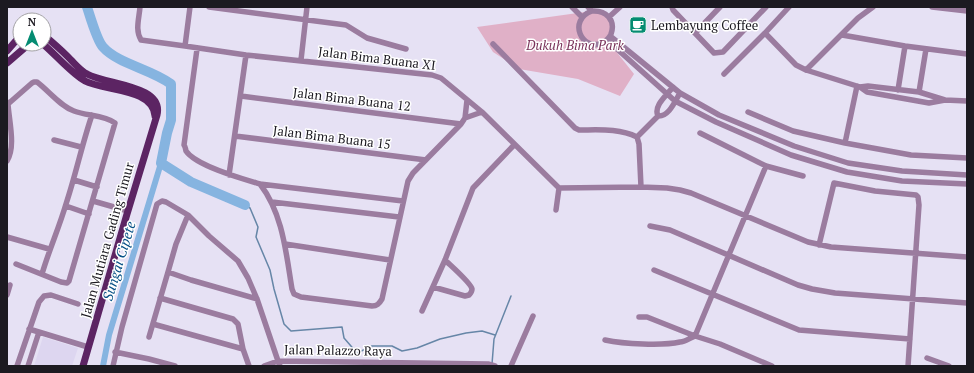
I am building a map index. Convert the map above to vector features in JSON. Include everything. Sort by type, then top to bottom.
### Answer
[{"type":"main road","name":"Jalan Mutiara Gading Timur","points":[[52,42],[86,74],[150,95],[155,99],[158,106],[158,111],[83,366]]},
{"type":"main road","points":[[7,63],[20,52]]},
{"type":"main road","points":[[52,52],[86,82],[134,95],[147,101],[154,108],[155,120]]},
{"type":"street","name":"Jalan Bima Buana XI","points":[[140,7],[138,34],[141,40],[246,55],[301,60],[436,76],[441,78],[482,112],[559,188]]},
{"type":"street","points":[[185,46],[190,7]]},
{"type":"street","points":[[209,7],[346,25],[367,38],[406,49]]},
{"type":"street","points":[[301,60],[307,7]]},
{"type":"street","points":[[572,7],[582,17]]},
{"type":"street","points":[[609,17],[620,7]]},
{"type":"street","points":[[672,7],[673,10],[714,53],[723,52],[766,7]]},
{"type":"street","points":[[695,33],[720,7]]},
{"type":"street","points":[[724,74],[789,7]]},
{"type":"street","points":[[806,70],[858,18],[873,7]]},
{"type":"street","points":[[932,7],[967,11]]},
{"type":"street","points":[[595,9],[606,14],[611,20],[612,28],[608,38],[599,44],[591,44],[584,40],[579,33],[579,24],[582,17],[586,13],[595,9]]},
{"type":"street","points":[[764,33],[796,65],[806,70],[858,87],[867,92],[929,103],[945,100],[967,101]]},
{"type":"street","points":[[842,35],[905,46],[967,54]]},
{"type":"street","points":[[608,38],[680,93],[719,114],[794,146],[848,163],[902,171],[967,175]]},
{"type":"street","points":[[608,38],[675,101],[716,122],[791,155],[847,172],[902,180],[967,184]]},
{"type":"street","points":[[493,44],[575,128],[579,130],[609,130],[628,133],[637,137]]},
{"type":"street","points":[[898,90],[905,46]]},
{"type":"street","points":[[197,48],[184,145],[186,151],[193,157],[229,175],[260,184],[403,201]]},
{"type":"street","points":[[919,92],[926,49]]},
{"type":"street","points":[[229,175],[246,55]]},
{"type":"street","points":[[7,161],[10,150],[11,131],[8,103],[34,82],[37,82],[61,103],[73,111],[92,115],[115,123],[98,187],[68,283],[61,282],[16,264]]},
{"type":"street","points":[[858,87],[868,86],[919,92],[945,100]]},
{"type":"street","points":[[658,116],[656,113],[657,108],[673,87]]},
{"type":"street","points":[[845,144],[858,87]]},
{"type":"street","points":[[637,137],[658,116],[661,117],[667,114],[680,93]]},
{"type":"street","name":"Jalan Bima Buana 12","points":[[241,96],[461,124]]},
{"type":"street","points":[[260,184],[272,202],[285,244],[294,294],[301,297],[376,306],[382,299],[408,181],[413,173],[461,124],[465,118],[468,100]]},
{"type":"street","points":[[465,118],[482,112]]},
{"type":"street","points":[[748,112],[792,131],[845,144],[911,155],[967,158]]},
{"type":"street","points":[[42,274],[49,249],[66,206],[74,180],[81,147],[92,115]]},
{"type":"street","points":[[700,133],[766,166],[803,176]]},
{"type":"street","name":"Jalan Bima Buana 15","points":[[235,136],[426,160]]},
{"type":"street","points":[[637,137],[639,144],[641,186]]},
{"type":"street","points":[[54,140],[81,147]]},
{"type":"street","points":[[422,311],[445,260],[473,188],[514,144]]},
{"type":"street","points":[[605,340],[616,342],[672,343],[682,342],[695,336],[766,166]]},
{"type":"street","points":[[74,180],[98,187]]},
{"type":"street","points":[[820,245],[834,183],[875,191],[916,195],[918,197],[919,205],[914,300],[908,366]]},
{"type":"street","points":[[556,210],[559,188],[641,186],[667,188],[680,190],[808,242],[820,245],[967,257]]},
{"type":"street","points":[[93,201],[128,211]]},
{"type":"street","name":"Jalan Palazzo Raya","points":[[112,366],[157,204],[164,201],[188,215],[209,236],[238,261],[248,278],[257,299],[279,364],[488,364],[495,366]]},
{"type":"street","points":[[272,202],[399,217]]},
{"type":"street","points":[[66,206],[89,214]]},
{"type":"street","points":[[149,337],[176,244],[188,215]]},
{"type":"street","points":[[650,226],[670,230],[798,285],[812,289],[835,293],[967,303]]},
{"type":"street","points":[[7,237],[49,249]]},
{"type":"street","points":[[285,244],[390,260]]},
{"type":"street","points":[[433,287],[465,296],[471,293],[472,289],[470,285],[445,260]]},
{"type":"street","points":[[654,270],[799,330],[910,339]]},
{"type":"street","points":[[168,272],[257,299]]},
{"type":"street","points":[[7,295],[10,285]]},
{"type":"street","points":[[17,366],[39,302],[44,296],[51,296],[78,304]]},
{"type":"street","points":[[160,298],[233,319],[238,324],[242,349],[249,366]]},
{"type":"street","points":[[511,366],[533,316]]},
{"type":"street","points":[[639,316],[648,317],[695,336],[720,344],[772,366]]},
{"type":"street","points":[[153,324],[242,349]]},
{"type":"street","points":[[29,328],[88,347]]},
{"type":"street","points":[[28,366],[39,332]]},
{"type":"street","points":[[115,352],[175,366]]},
{"type":"street","points":[[927,358],[948,366]]},
{"type":"street","points":[[264,366],[279,364]]},
{"type":"shaded area","points":[[43,337],[78,348],[72,366],[34,366]]},
{"type":"green space","name":"Dukuh Bima Park","points":[[592,11],[606,14],[613,28],[607,40],[634,74],[620,96],[578,79],[519,69],[493,52],[477,27]]},
{"type":"waterway","points":[[87,7],[96,34],[103,47],[109,53],[154,74],[171,84],[171,120],[161,163],[191,182],[245,205]]},
{"type":"waterway","name":"Sungai Cipete","points":[[103,366],[109,335],[161,163]]},
{"type":"waterway","points":[[245,205],[250,208],[258,227],[256,237],[270,270],[284,324],[291,331],[342,327],[344,338],[357,353],[372,346],[392,346],[402,351],[417,348],[440,339],[466,333],[482,331],[495,335]]},
{"type":"waterway","points":[[492,364],[494,339],[511,296]]},
{"type":"place","name":"Lembayung Coffee","points":[[638,25]]}]
